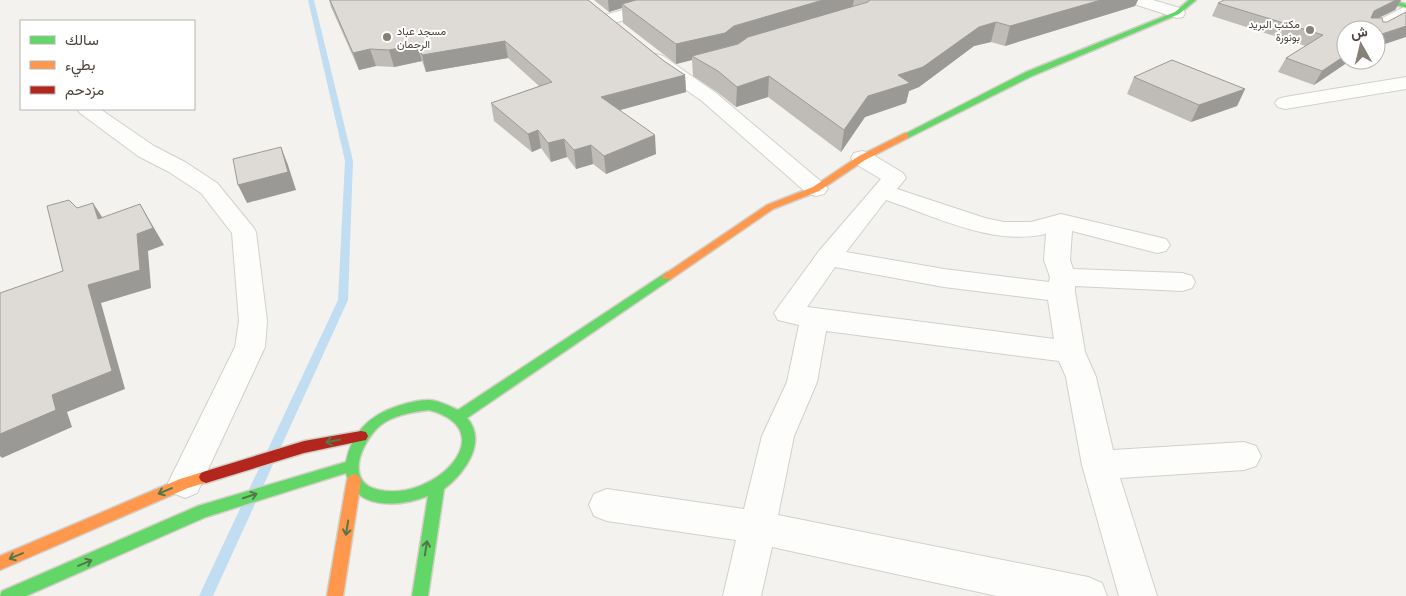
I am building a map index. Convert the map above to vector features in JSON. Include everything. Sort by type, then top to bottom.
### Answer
[{"type":"street","points":[[608,21],[678,0]]},
{"type":"street","points":[[1137,0],[1177,13]]},
{"type":"street","points":[[459,416],[770,207],[816,189],[862,158],[1029,74],[1095,49],[1177,13],[1193,0]]},
{"type":"street","points":[[1383,0],[1406,6]]},
{"type":"street","points":[[1386,23],[1406,11]]},
{"type":"street","points":[[644,50],[673,74],[709,97],[816,189]]},
{"type":"street","points":[[673,74],[696,67]]},
{"type":"street","points":[[1285,103],[1406,83]]},
{"type":"street","points":[[89,110],[146,151],[177,166],[209,188],[244,232],[253,321],[250,347],[185,483]]},
{"type":"street","points":[[862,158],[895,178],[893,182],[881,191],[828,256],[788,313],[814,319],[1070,352]]},
{"type":"street","points":[[881,191],[993,229],[1029,231],[1049,227],[1062,221],[1157,246]]},
{"type":"street","points":[[1062,221],[1058,238],[1057,260],[1062,284],[1070,352],[1081,377],[1099,465],[1138,596]]},
{"type":"street","points":[[828,256],[865,265],[997,285],[1182,282]]},
{"type":"street","points":[[742,596],[778,436],[802,382],[814,319]]},
{"type":"street","points":[[335,596],[354,480],[351,466],[353,451],[361,436],[375,422],[392,412],[410,406],[429,405],[445,408],[459,416],[467,427],[469,442],[464,458],[453,473],[437,486],[419,495],[398,498],[380,497],[364,491],[354,480]]},
{"type":"street","points":[[0,563],[185,483],[304,447],[361,436]]},
{"type":"street","points":[[1099,465],[1244,456]]},
{"type":"street","points":[[8,596],[203,511],[351,466]]},
{"type":"street","points":[[420,596],[437,486]]},
{"type":"street","points":[[607,505],[756,527],[917,562],[1088,596]]},
{"type":"building","points":[[330,0],[588,0],[664,61],[685,75],[601,97],[655,135],[604,156],[591,145],[574,150],[564,139],[548,143],[538,130],[528,134],[491,103],[552,82],[505,41],[422,55],[417,44],[389,50],[370,49],[353,53]]},
{"type":"building","points":[[636,0],[823,0],[734,26],[725,33],[676,44],[622,4]]},
{"type":"building","points":[[870,0],[1101,0],[1010,26],[996,22],[979,27],[923,67],[898,75],[910,83],[868,96],[844,130],[769,76],[737,87],[718,71],[692,56],[738,44],[748,37]]},
{"type":"building","points":[[1224,0],[1396,0],[1374,11],[1371,18],[1382,18],[1382,20],[1336,20],[1336,62],[1322,71],[1286,58],[1323,35],[1218,3]]},
{"type":"building","points":[[1406,12],[1406,26],[1386,33],[1386,22]]},
{"type":"building","points":[[1172,60],[1245,89],[1199,105],[1134,77]]},
{"type":"building","points":[[281,147],[288,172],[238,185],[233,159]]},
{"type":"building","points":[[69,200],[77,208],[93,203],[98,219],[140,204],[153,228],[137,234],[140,270],[88,285],[112,371],[52,395],[56,410],[0,434],[0,293],[63,271],[47,206]]},
{"type":"waterway","points":[[206,596],[343,300],[349,161],[311,0]]},
{"type":"traffic: fast","points":[[905,136],[1029,74],[1177,13],[1193,0]]},
{"type":"traffic: fast","points":[[1383,0],[1406,6]]},
{"type":"traffic: fast","points":[[459,416],[667,276]]},
{"type":"traffic: fast","points":[[429,405],[453,414],[460,419],[468,431],[467,449],[456,469],[448,478],[429,490],[407,497],[387,498],[368,493],[360,488],[354,479],[353,460],[356,447],[370,426],[391,413],[416,406],[429,405]]},
{"type":"traffic: fast","points":[[8,596],[203,511],[351,466]]},
{"type":"traffic: fast","points":[[420,596],[437,486]]},
{"type":"traffic: slow","points":[[667,276],[770,207],[816,189],[862,158],[905,136]]},
{"type":"traffic: slow","points":[[0,563],[185,483],[206,477]]},
{"type":"traffic: slow","points":[[335,596],[354,480]]},
{"type":"traffic: jam","points":[[206,477],[304,447],[361,436]]},
{"type":"place","name":"مكتب البريد بونورة","points":[[1310,30]]},
{"type":"place","name":"مسجد عباد الرحمان","points":[[387,37]]}]
